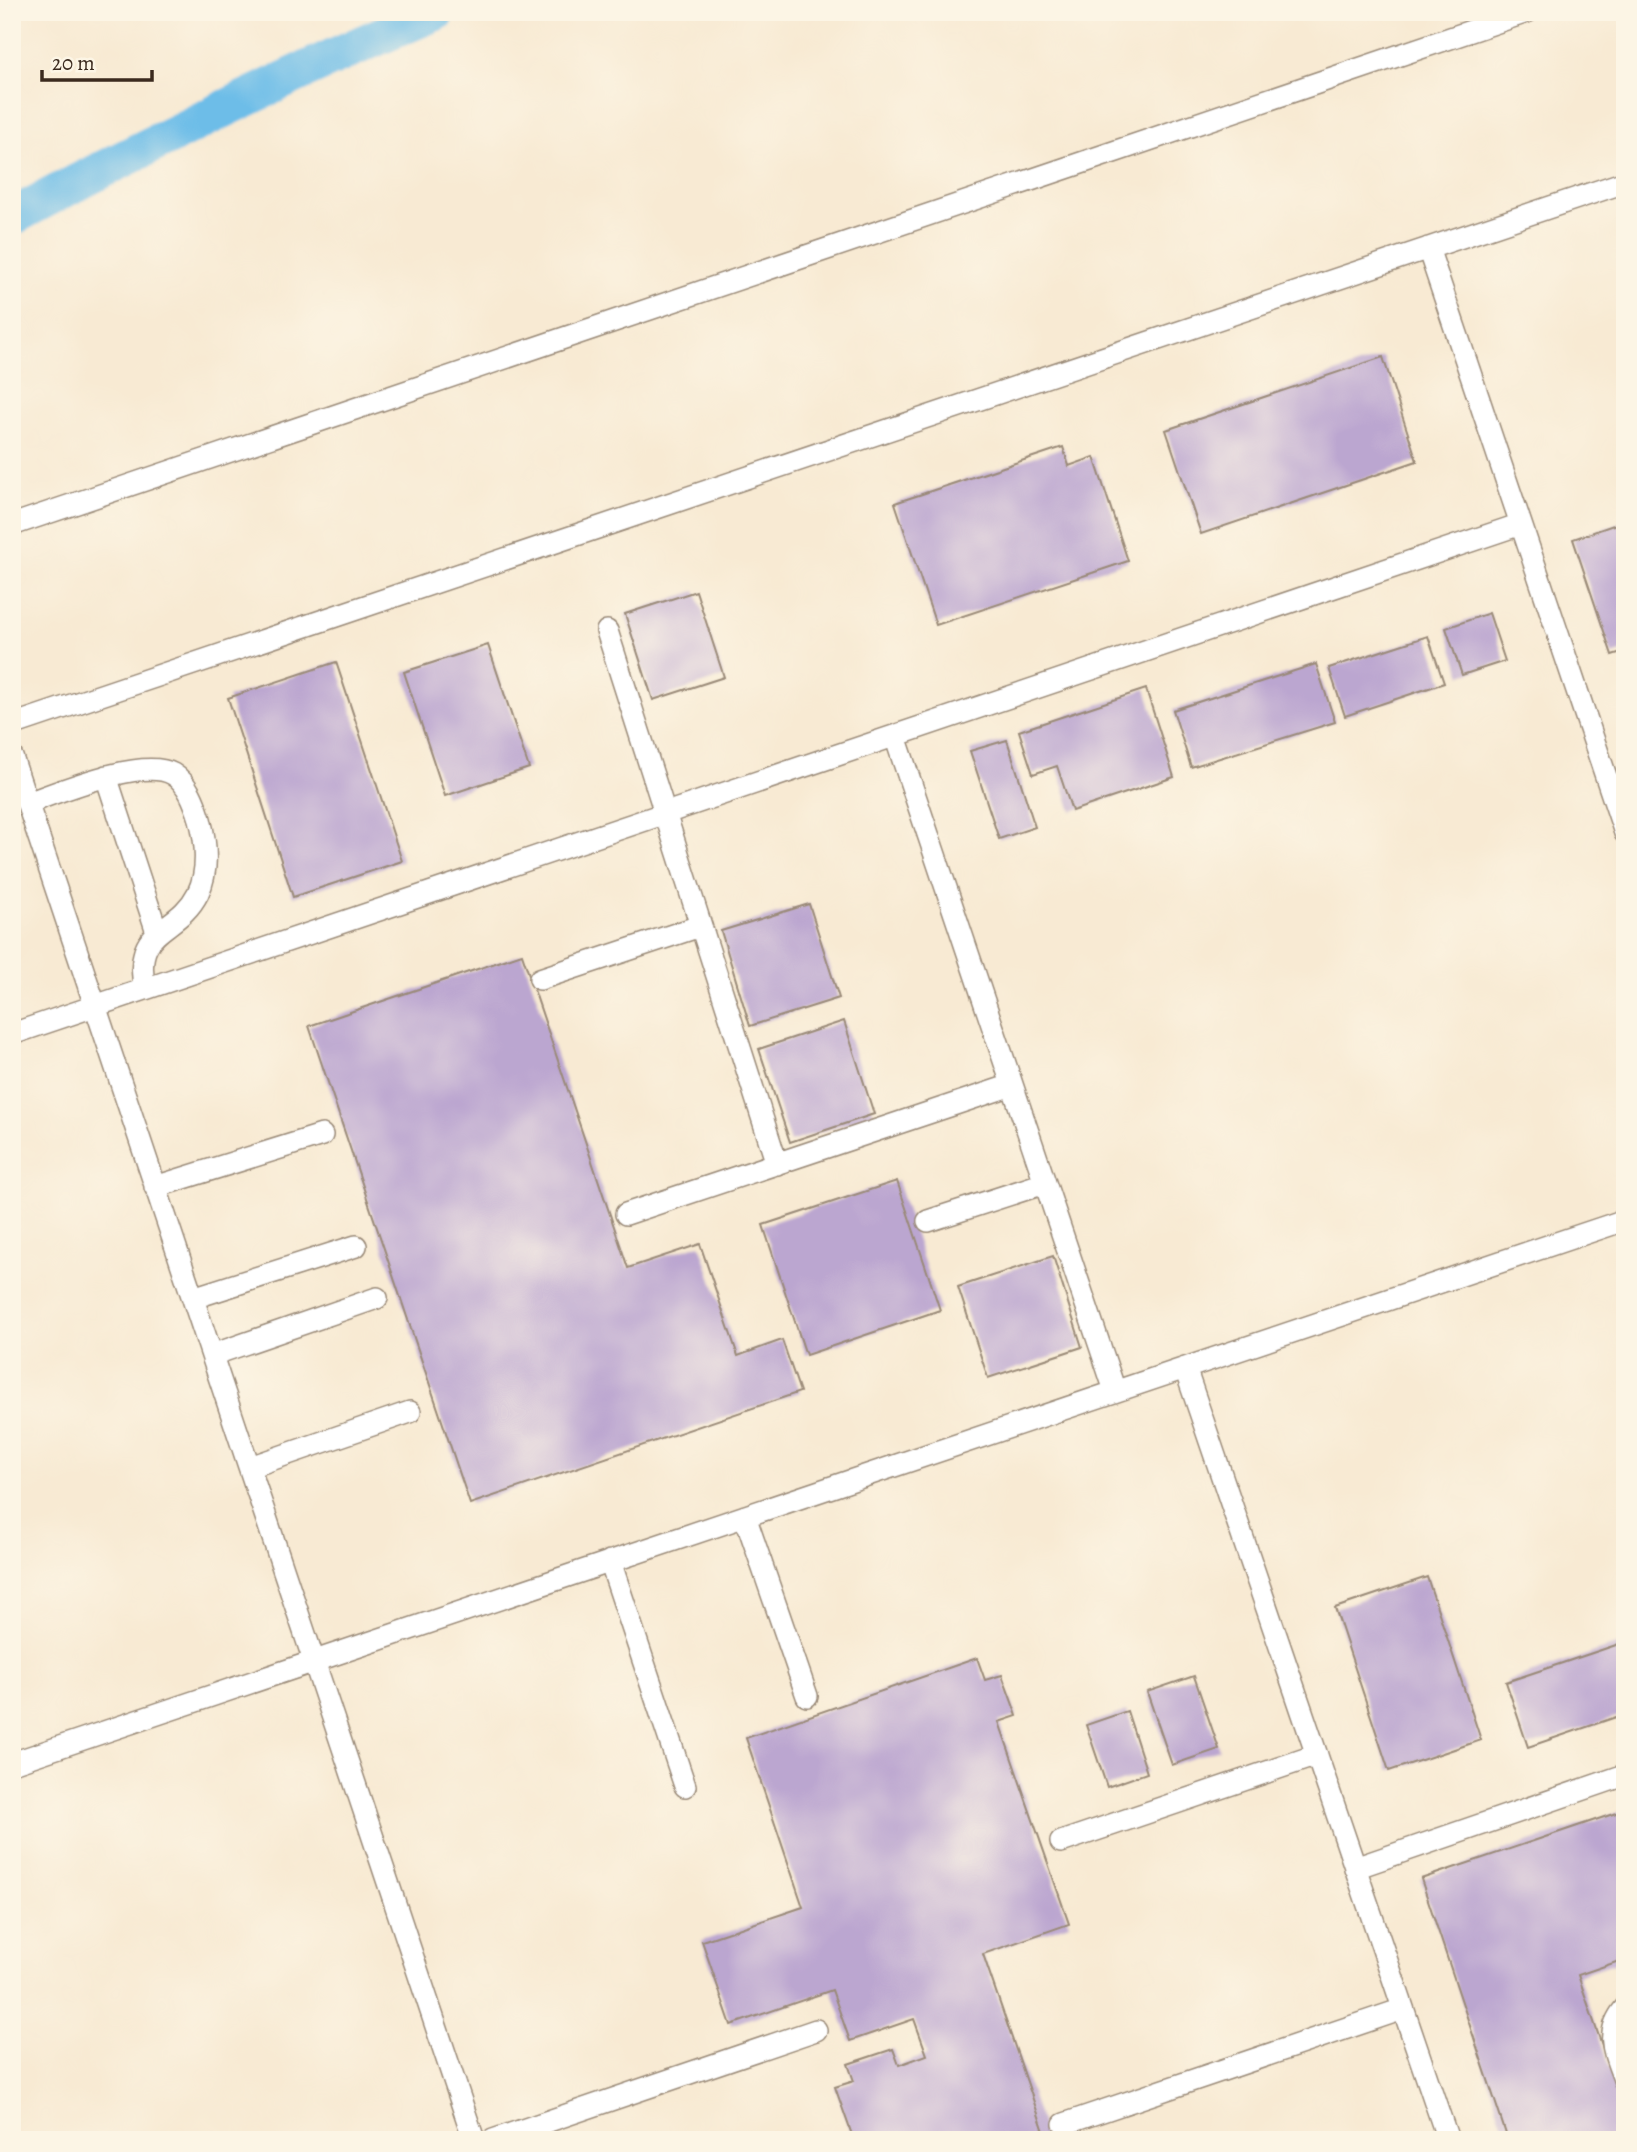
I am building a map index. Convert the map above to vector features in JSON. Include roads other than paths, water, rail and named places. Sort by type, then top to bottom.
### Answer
[{"type":"lane","points":[[12,526],[1527,12]]},
{"type":"lane","points":[[12,725],[1625,182]]},
{"type":"lane","points":[[1428,248],[1625,833]]},
{"type":"lane","points":[[12,1034],[1521,524]]},
{"type":"lane","points":[[607,631],[777,1164]]},
{"type":"lane","points":[[895,736],[1115,1391]]},
{"type":"lane","points":[[12,757],[474,2140]]},
{"type":"lane","points":[[27,803],[106,776],[150,769],[172,773],[187,788],[204,837],[204,876],[188,908],[157,932],[148,944],[142,973],[145,989]]},
{"type":"lane","points":[[106,776],[157,932]]},
{"type":"lane","points":[[540,979],[700,926]]},
{"type":"lane","points":[[626,1214],[1012,1085]]},
{"type":"lane","points":[[156,1187],[322,1135]]},
{"type":"lane","points":[[928,1221],[1045,1183]]},
{"type":"lane","points":[[12,1763],[1625,1220]]},
{"type":"lane","points":[[193,1298],[356,1246]]},
{"type":"lane","points":[[212,1355],[377,1298]]},
{"type":"lane","points":[[1185,1368],[1448,2140]]},
{"type":"lane","points":[[250,1467],[410,1412]]},
{"type":"lane","points":[[745,1516],[807,1696]]},
{"type":"lane","points":[[610,1561],[685,1786]]},
{"type":"lane","points":[[1062,1842],[1317,1755]]},
{"type":"lane","points":[[1355,1868],[1625,1775]]},
{"type":"lane","points":[[1625,2008],[1612,2029],[1612,2043],[1625,2082]]},
{"type":"lane","points":[[1064,2124],[1403,2009]]},
{"type":"lane","points":[[493,2140],[816,2030]]},
{"type":"waterway","points":[[12,217],[250,97],[436,12]]}]
